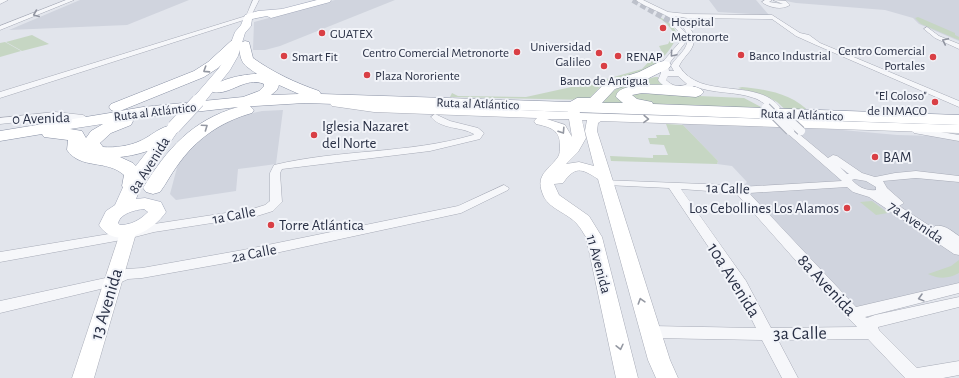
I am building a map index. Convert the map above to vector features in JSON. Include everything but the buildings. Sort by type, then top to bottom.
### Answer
[{"type":"highway","points":[[36,132],[124,104],[193,78],[240,45],[247,60],[260,70],[292,86],[331,101]]},
{"type":"highway","points":[[554,106],[567,103],[592,102],[610,86],[664,69]]},
{"type":"highway","points":[[183,107],[158,105],[153,104],[150,101],[166,91],[183,86],[196,87],[207,96],[231,83],[249,78],[268,79],[273,84],[269,91],[264,94],[230,103]]},
{"type":"highway","points":[[683,86],[627,91],[624,93],[624,97],[633,103],[689,110]]},
{"type":"highway","name":"Ruta al Atlántico","points":[[36,132],[108,116],[183,107],[283,99],[464,108]]},
{"type":"highway","name":"Ruta al Atlántico","points":[[36,132],[139,117],[331,101],[554,106],[573,112],[689,110],[959,120]]},
{"type":"highway","points":[[152,196],[162,173],[177,153],[199,131],[222,117],[237,111],[262,106]]},
{"type":"highway","points":[[139,117],[120,123],[101,132],[92,140],[90,145],[94,150],[105,152],[135,149],[156,141],[177,127]]},
{"type":"highway","name":"Ruta al Atlántico","points":[[750,117],[959,124]]},
{"type":"highway","points":[[1,135],[36,132],[76,134],[76,150],[79,153],[86,157],[112,160],[125,165],[134,174],[132,186]]},
{"type":"main road","points":[[247,21],[327,0]]},
{"type":"main road","name":"8a Avenida","points":[[177,127],[156,168],[153,180],[152,196],[157,209],[155,217],[144,225],[128,233],[115,230],[108,225],[111,217],[122,208],[127,200],[132,186],[152,155],[177,127],[207,96],[232,56],[249,35],[247,21]]},
{"type":"main road","name":"Ruta al Atlántico","points":[[331,101],[374,108],[573,112],[598,117],[959,129]]},
{"type":"main road","points":[[374,108],[435,117],[538,121],[557,125],[566,136],[567,144],[564,159]]},
{"type":"main road","name":"11 Avenida","points":[[573,112],[579,138],[573,149],[550,173],[547,184],[552,196],[583,220],[594,237],[627,378]]},
{"type":"main road","name":"11 Avenida","points":[[598,117],[592,122],[591,127],[651,332],[666,378]]},
{"type":"main road","points":[[576,214],[560,193],[557,186],[559,176],[564,170],[571,167],[580,166],[592,169],[606,180]]},
{"type":"main road","points":[[122,208],[138,204],[152,196]]},
{"type":"main road","name":"13 Avenida","points":[[83,378],[128,233]]},
{"type":"street","points":[[0,2],[5,0]]},
{"type":"street","points":[[0,28],[71,0]]},
{"type":"street","name":"8a Avenida","points":[[247,21],[256,0]]},
{"type":"street","points":[[639,0],[682,23],[692,35],[691,45],[675,66],[683,86]]},
{"type":"street","points":[[776,0],[787,4],[776,8],[787,22],[805,37]]},
{"type":"street","points":[[767,1],[774,10],[773,17]]},
{"type":"street","points":[[767,1],[781,6]]},
{"type":"street","points":[[662,11],[687,16],[784,18]]},
{"type":"street","points":[[773,17],[805,37],[959,104]]},
{"type":"street","points":[[0,95],[247,21]]},
{"type":"street","points":[[664,69],[683,86],[753,98],[766,107],[796,131],[819,148],[859,176],[874,180],[881,185],[877,192],[859,190],[848,182],[834,167],[814,152],[796,131],[776,107],[767,100],[752,94],[683,86],[667,86],[663,83],[662,80],[664,69],[682,43],[683,37],[681,30],[670,21]]},
{"type":"street","points":[[927,29],[937,37],[959,47]]},
{"type":"street","name":"0 Avenida","points":[[1,135],[56,115],[83,118]]},
{"type":"street","name":"1a Calle","points":[[0,257],[154,228],[253,213],[269,208],[276,202],[275,173],[278,168],[286,165],[409,152],[458,144],[477,137],[479,133],[475,130],[448,125],[435,117]]},
{"type":"street","points":[[882,127],[931,132],[959,138]]},
{"type":"street","points":[[874,180],[910,174],[938,175],[959,179]]},
{"type":"street","points":[[848,182],[849,177],[859,176]]},
{"type":"street","name":"1a Calle","points":[[606,180],[673,186],[730,188],[740,190],[848,182]]},
{"type":"street","name":"10a Avenida","points":[[673,186],[741,285],[790,378]]},
{"type":"street","name":"2a Calle","points":[[0,307],[113,281],[126,274],[142,273],[243,256],[461,209],[504,188]]},
{"type":"street","name":"8a Avenida","points":[[740,190],[854,314],[916,377]]},
{"type":"street","name":"7a Avenida","points":[[877,192],[898,203],[959,242]]},
{"type":"street","name":"7a Avenida","points":[[877,192],[959,251]]},
{"type":"street","points":[[854,314],[959,288]]},
{"type":"street","points":[[872,333],[870,324],[875,321],[959,302]]},
{"type":"street","name":"3a Calle","points":[[651,332],[767,334],[872,333]]},
{"type":"street","points":[[916,377],[959,368]]},
{"type":"shaded area","points":[[80,0],[189,0],[127,25],[9,30]]},
{"type":"shaded area","points":[[335,0],[395,0],[280,46],[265,50],[253,50],[254,22]]},
{"type":"shaded area","points":[[709,0],[756,0],[769,15],[718,12]]},
{"type":"shaded area","points":[[781,0],[959,0],[959,41],[919,24],[913,18],[885,10],[796,3]]},
{"type":"shaded area","points":[[283,110],[276,164],[238,169],[236,191],[176,200],[170,194],[178,164],[201,137],[233,118],[243,117],[243,115],[262,111]]},
{"type":"shaded area","points":[[680,122],[831,129],[959,139],[959,288],[859,312],[747,193],[744,185],[747,182],[732,166],[717,164],[718,161]]},
{"type":"green space","points":[[656,15],[669,23],[676,31],[675,41],[666,54],[655,65],[647,70],[608,81],[588,100],[450,97],[452,93],[458,96],[526,97],[603,80],[642,69],[655,55],[662,52],[659,46],[668,44],[674,33],[667,24]]},
{"type":"green space","points":[[918,17],[955,33],[955,35],[959,37],[959,40],[921,24],[915,18]]},
{"type":"green space","points":[[32,35],[49,44],[22,51],[6,42]]},
{"type":"green space","points":[[5,42],[21,51],[0,57],[0,43]]},
{"type":"green space","points":[[658,77],[659,82],[664,86],[630,88],[634,105],[603,103],[613,91],[619,88]]},
{"type":"green space","points":[[738,88],[760,89],[788,97],[796,101],[810,113],[788,112],[777,102],[768,97]]},
{"type":"green space","points":[[631,93],[744,98],[761,107],[761,111],[684,109],[638,102],[631,99]]},
{"type":"green space","points":[[666,124],[683,125],[718,161],[717,164],[611,161],[610,156],[653,158],[653,155],[668,155],[664,145],[650,144],[648,138],[657,138],[656,135],[670,135]]},
{"type":"green space","points":[[872,201],[888,213],[876,215],[860,202]]},
{"type":"green space","points":[[959,260],[959,273],[955,275],[944,278],[928,274],[951,266]]},
{"type":"tunnel","points":[[633,0],[670,21]]},
{"type":"tunnel","points":[[552,111],[662,115]]},
{"type":"place","name":"Hospital Metronorte","points":[[663,28]]},
{"type":"place","name":"GUATEX","points":[[322,33]]},
{"type":"place","name":"Centro Comercial Metronorte","points":[[517,52]]},
{"type":"place","name":"Universidad Galileo","points":[[599,53]]},
{"type":"place","name":"Banco Industrial","points":[[741,55]]},
{"type":"place","name":"Smart Fit","points":[[284,56]]},
{"type":"place","name":"RENAP","points":[[618,56]]},
{"type":"place","name":"Centro Comercial Portales","points":[[933,57]]},
{"type":"place","name":"Banco de Antigua","points":[[604,66]]},
{"type":"place","name":"Plaza Nororiente","points":[[367,75]]},
{"type":"place","name":"\"El Coloso\" de INMACO","points":[[935,102]]},
{"type":"place","name":"Iglesia Nazaret del Norte","points":[[314,135]]},
{"type":"place","name":"BAM","points":[[875,157]]},
{"type":"place","name":"Los Cebollines Los Alamos","points":[[847,208]]},
{"type":"place","name":"Torre Atlántica","points":[[271,225]]}]
